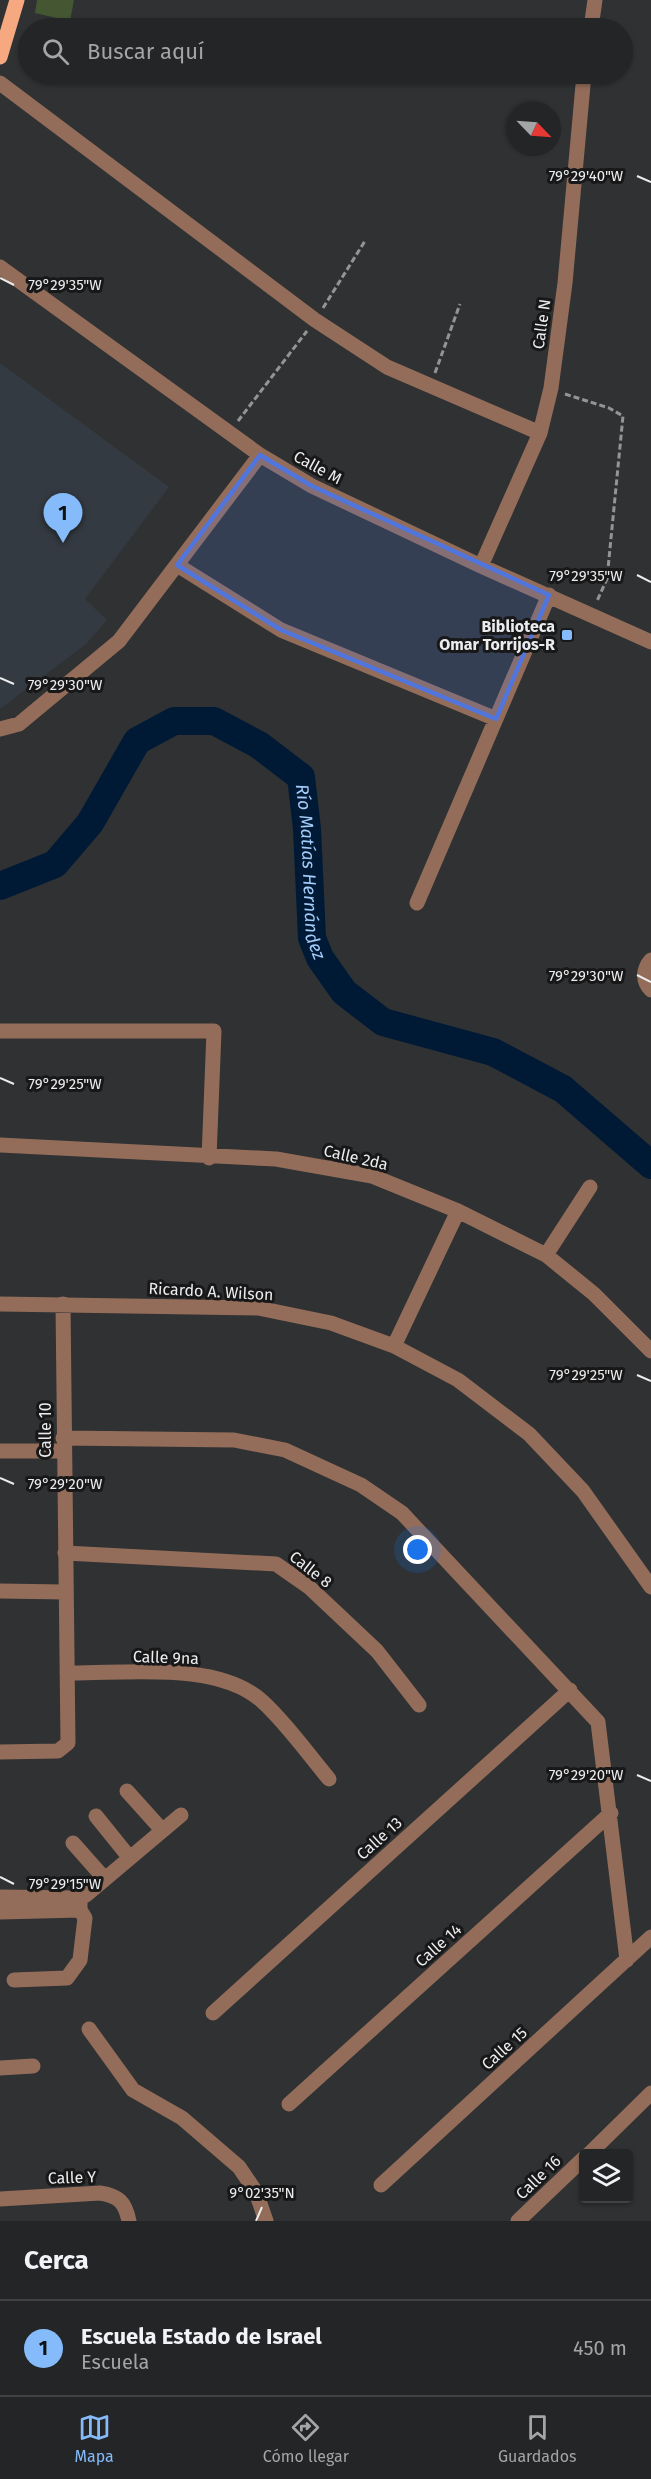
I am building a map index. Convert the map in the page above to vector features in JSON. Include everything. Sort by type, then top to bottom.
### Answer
[{"type":"main road","points":[[0,57],[17,0]]},
{"type":"street","points":[[592,18],[595,0]]},
{"type":"street","points":[[0,83],[315,320],[387,367],[540,433]]},
{"type":"street","name":"Calle N","points":[[481,566],[540,433],[551,388],[565,282],[583,84]]},
{"type":"street","name":"Calle M","points":[[0,267],[260,455],[312,486],[481,566],[651,642]]},
{"type":"street","points":[[0,729],[19,724],[119,642],[260,455]]},
{"type":"street","points":[[177,565],[281,630],[496,718]]},
{"type":"street","points":[[417,903],[549,595]]},
{"type":"street","points":[[651,960],[645,966],[644,977],[651,990]]},
{"type":"street","points":[[0,1031],[214,1030],[209,1158]]},
{"type":"street","name":"Calle 2da","points":[[0,1145],[209,1158],[276,1159],[372,1176],[458,1211],[546,1255],[594,1294],[651,1351]]},
{"type":"street","points":[[546,1255],[590,1187]]},
{"type":"street","points":[[394,1346],[458,1211]]},
{"type":"street","name":"Ricardo A. Wilson","points":[[0,1304],[258,1308],[331,1323],[394,1346],[458,1380],[528,1434],[583,1491],[651,1587]]},
{"type":"street","name":"Calle 10","points":[[0,1752],[58,1751],[68,1743],[63,1304]]},
{"type":"street","points":[[0,1451],[63,1445],[234,1440],[285,1450],[362,1485],[402,1513],[598,1722],[611,1813],[627,1959]]},
{"type":"street","name":"Calle 8","points":[[65,1553],[276,1564],[309,1587],[377,1651],[419,1705]]},
{"type":"street","points":[[0,1591],[66,1592]]},
{"type":"street","name":"Calle 9na","points":[[67,1673],[192,1674],[228,1681],[262,1701],[329,1779]]},
{"type":"street","name":"Calle 13","points":[[213,2013],[570,1690]]},
{"type":"street","points":[[127,1791],[162,1830]]},
{"type":"street","name":"Calle 14","points":[[289,2104],[611,1813]]},
{"type":"street","points":[[0,1912],[80,1904],[104,1878],[181,1815]]},
{"type":"street","points":[[96,1816],[129,1857]]},
{"type":"street","points":[[73,1843],[104,1878]]},
{"type":"street","points":[[0,1897],[80,1904]]},
{"type":"street","points":[[14,1980],[67,1978],[74,1972],[80,1960],[85,1918],[80,1904]]},
{"type":"street","name":"Calle 15","points":[[381,2185],[651,1937]]},
{"type":"street","points":[[89,2029],[133,2090],[182,2118],[239,2167],[256,2192],[266,2221]]},
{"type":"street","points":[[0,2068],[33,2066]]},
{"type":"street","points":[[593,2149],[651,2093]]},
{"type":"street","name":"Calle 16","points":[[518,2221],[579,2163]]},
{"type":"street","name":"Calle Y","points":[[0,2199],[100,2193],[113,2195],[122,2201],[129,2221]]},
{"type":"path","points":[[430,386],[460,304]]},
{"type":"path","points":[[551,388],[609,408],[623,416],[607,579],[591,614]]},
{"type":"highlighted area","points":[[260,455],[312,486],[549,595],[496,719],[281,630],[177,565]]},
{"type":"shaded area","points":[[0,363],[169,487],[85,599],[107,620],[86,644],[0,709]]},
{"type":"green space","points":[[37,0],[74,0],[71,18],[57,18],[35,13]]},
{"type":"waterway","name":"Río Matías Hernández","points":[[0,886],[55,864],[90,823],[137,741],[174,721],[214,721],[259,745],[301,777],[307,829],[312,938],[320,958],[344,992],[383,1022],[493,1052],[563,1089],[651,1165]]},
{"type":"place","name":"Escuela Estado de Israel","points":[[63,543]]},
{"type":"place","name":"Biblioteca Omar Torrijos-R","points":[[567,635]]}]
